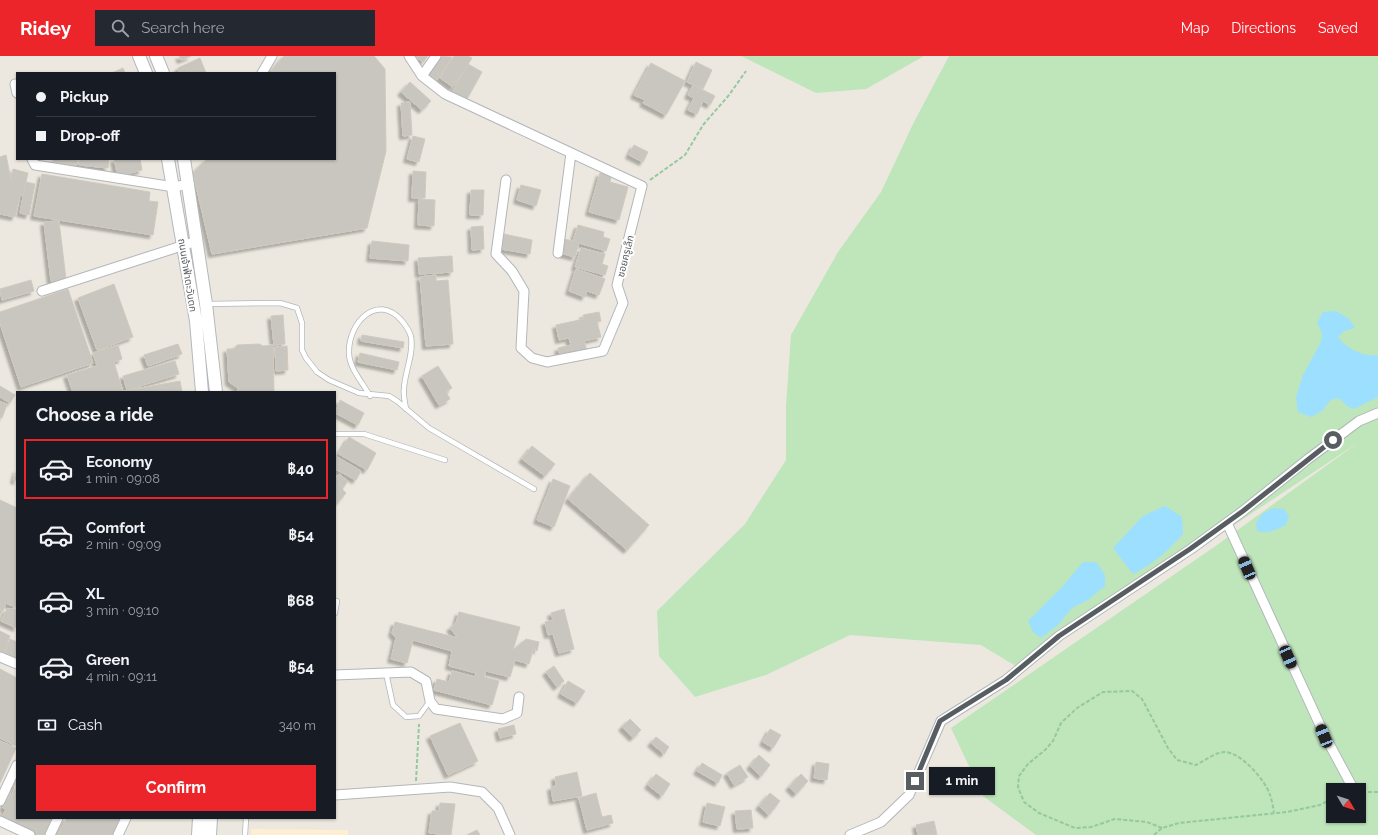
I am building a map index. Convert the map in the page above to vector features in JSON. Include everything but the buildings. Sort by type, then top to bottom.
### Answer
[{"type":"main road","points":[[139,56],[146,72]]},
{"type":"main road","points":[[156,56],[163,72]]},
{"type":"main road","name":"ถนนเจ้าฟ้าตะวันตก","points":[[168,160],[196,321],[202,391]]},
{"type":"main road","name":"ถนนเจ้าฟ้าตะวันตก","points":[[184,160],[206,304],[216,391]]},
{"type":"main road","points":[[198,835],[199,819]]},
{"type":"main road","points":[[210,835],[211,819]]},
{"type":"street","points":[[263,72],[272,56]]},
{"type":"street","points":[[409,56],[422,76],[445,94],[642,186]]},
{"type":"street","points":[[422,76],[436,56]]},
{"type":"street","points":[[558,254],[571,153]]},
{"type":"street","points":[[32,160],[35,165],[174,187],[189,184]]},
{"type":"street","name":"ซอยครูเล็ก","points":[[506,180],[496,254],[512,270],[524,292],[521,348],[532,358],[547,362],[603,351],[623,303],[617,285],[642,186]]},
{"type":"street","points":[[42,291],[183,244],[197,241]]},
{"type":"street","points":[[850,835],[881,822],[909,795],[940,721],[1006,680],[1059,636],[1228,523],[1359,421],[1378,413]]},
{"type":"street","points":[[1228,523],[1324,736],[1350,783]]},
{"type":"street","points":[[0,657],[16,664]]},
{"type":"street","points":[[336,675],[411,672],[426,681],[430,701],[436,709],[503,719],[516,712],[519,697]]},
{"type":"street","points":[[0,802],[16,767]]},
{"type":"street","points":[[336,795],[450,787],[482,792],[498,808],[510,835]]},
{"type":"street","points":[[50,835],[58,819]]},
{"type":"street","points":[[118,835],[126,819]]},
{"type":"street","points":[[0,821],[30,835]]},
{"type":"lane","points":[[206,304],[280,303],[297,308],[302,323],[302,350],[306,358],[317,372],[329,380],[360,393],[370,396],[389,396],[429,428],[534,489]]},
{"type":"lane","points":[[370,396],[351,364],[349,353],[351,335],[363,317],[377,308],[387,310],[399,318],[407,328],[411,337],[410,360],[403,390],[406,409]]},
{"type":"lane","points":[[336,434],[364,434],[445,460]]},
{"type":"lane","points":[[336,607],[337,601]]},
{"type":"lane","points":[[386,673],[393,705],[406,717],[419,716],[430,701]]},
{"type":"lane","points":[[245,835],[246,819]]},
{"type":"path","points":[[642,186],[685,155],[703,125],[729,95],[746,71]]},
{"type":"path","points":[[1162,828],[1147,822],[1115,819],[1091,827],[1075,828],[1039,813],[1024,802],[1018,787],[1019,776],[1028,764],[1045,750],[1053,741],[1061,723],[1077,708],[1103,692],[1132,691],[1142,699],[1168,748],[1177,760],[1196,765],[1224,752],[1234,755],[1257,773],[1270,794],[1274,813]]},
{"type":"path","points":[[416,790],[419,716]]},
{"type":"path","points":[[1366,792],[1378,792]]},
{"type":"path","points":[[1154,835],[1162,828],[1179,823],[1274,813],[1320,806],[1326,802]]},
{"type":"shaded area","points":[[251,829],[348,830],[348,835],[251,835]]},
{"type":"green space","points":[[741,56],[924,56],[866,89],[816,93]]},
{"type":"green space","points":[[949,56],[1378,56],[1378,835],[1036,835],[983,796],[951,728],[1217,545],[1359,442],[1019,668],[981,645],[850,635],[766,675],[695,697],[659,656],[657,611],[745,524],[786,460],[786,406],[791,335],[838,252],[881,192],[914,122]]},
{"type":"water","points":[[1336,311],[1349,319],[1355,328],[1344,331],[1338,337],[1346,345],[1356,351],[1367,355],[1378,355],[1378,397],[1354,409],[1347,406],[1339,398],[1331,400],[1322,411],[1311,417],[1298,412],[1296,397],[1303,375],[1321,342],[1322,333],[1317,323],[1323,312]]},
{"type":"water","points":[[1165,506],[1182,517],[1183,534],[1160,557],[1133,574],[1113,548],[1143,516]]},
{"type":"water","points":[[1274,508],[1284,509],[1289,516],[1286,525],[1268,532],[1257,531],[1256,523],[1263,513]]},
{"type":"water","points":[[1083,562],[1096,562],[1105,575],[1105,586],[1088,600],[1072,608],[1058,625],[1041,638],[1033,632],[1028,621],[1063,586]]},
{"type":"route","points":[[915,781],[928,753],[940,721],[1006,680],[1059,636],[1190,549],[1243,511],[1308,458],[1333,440]]}]
